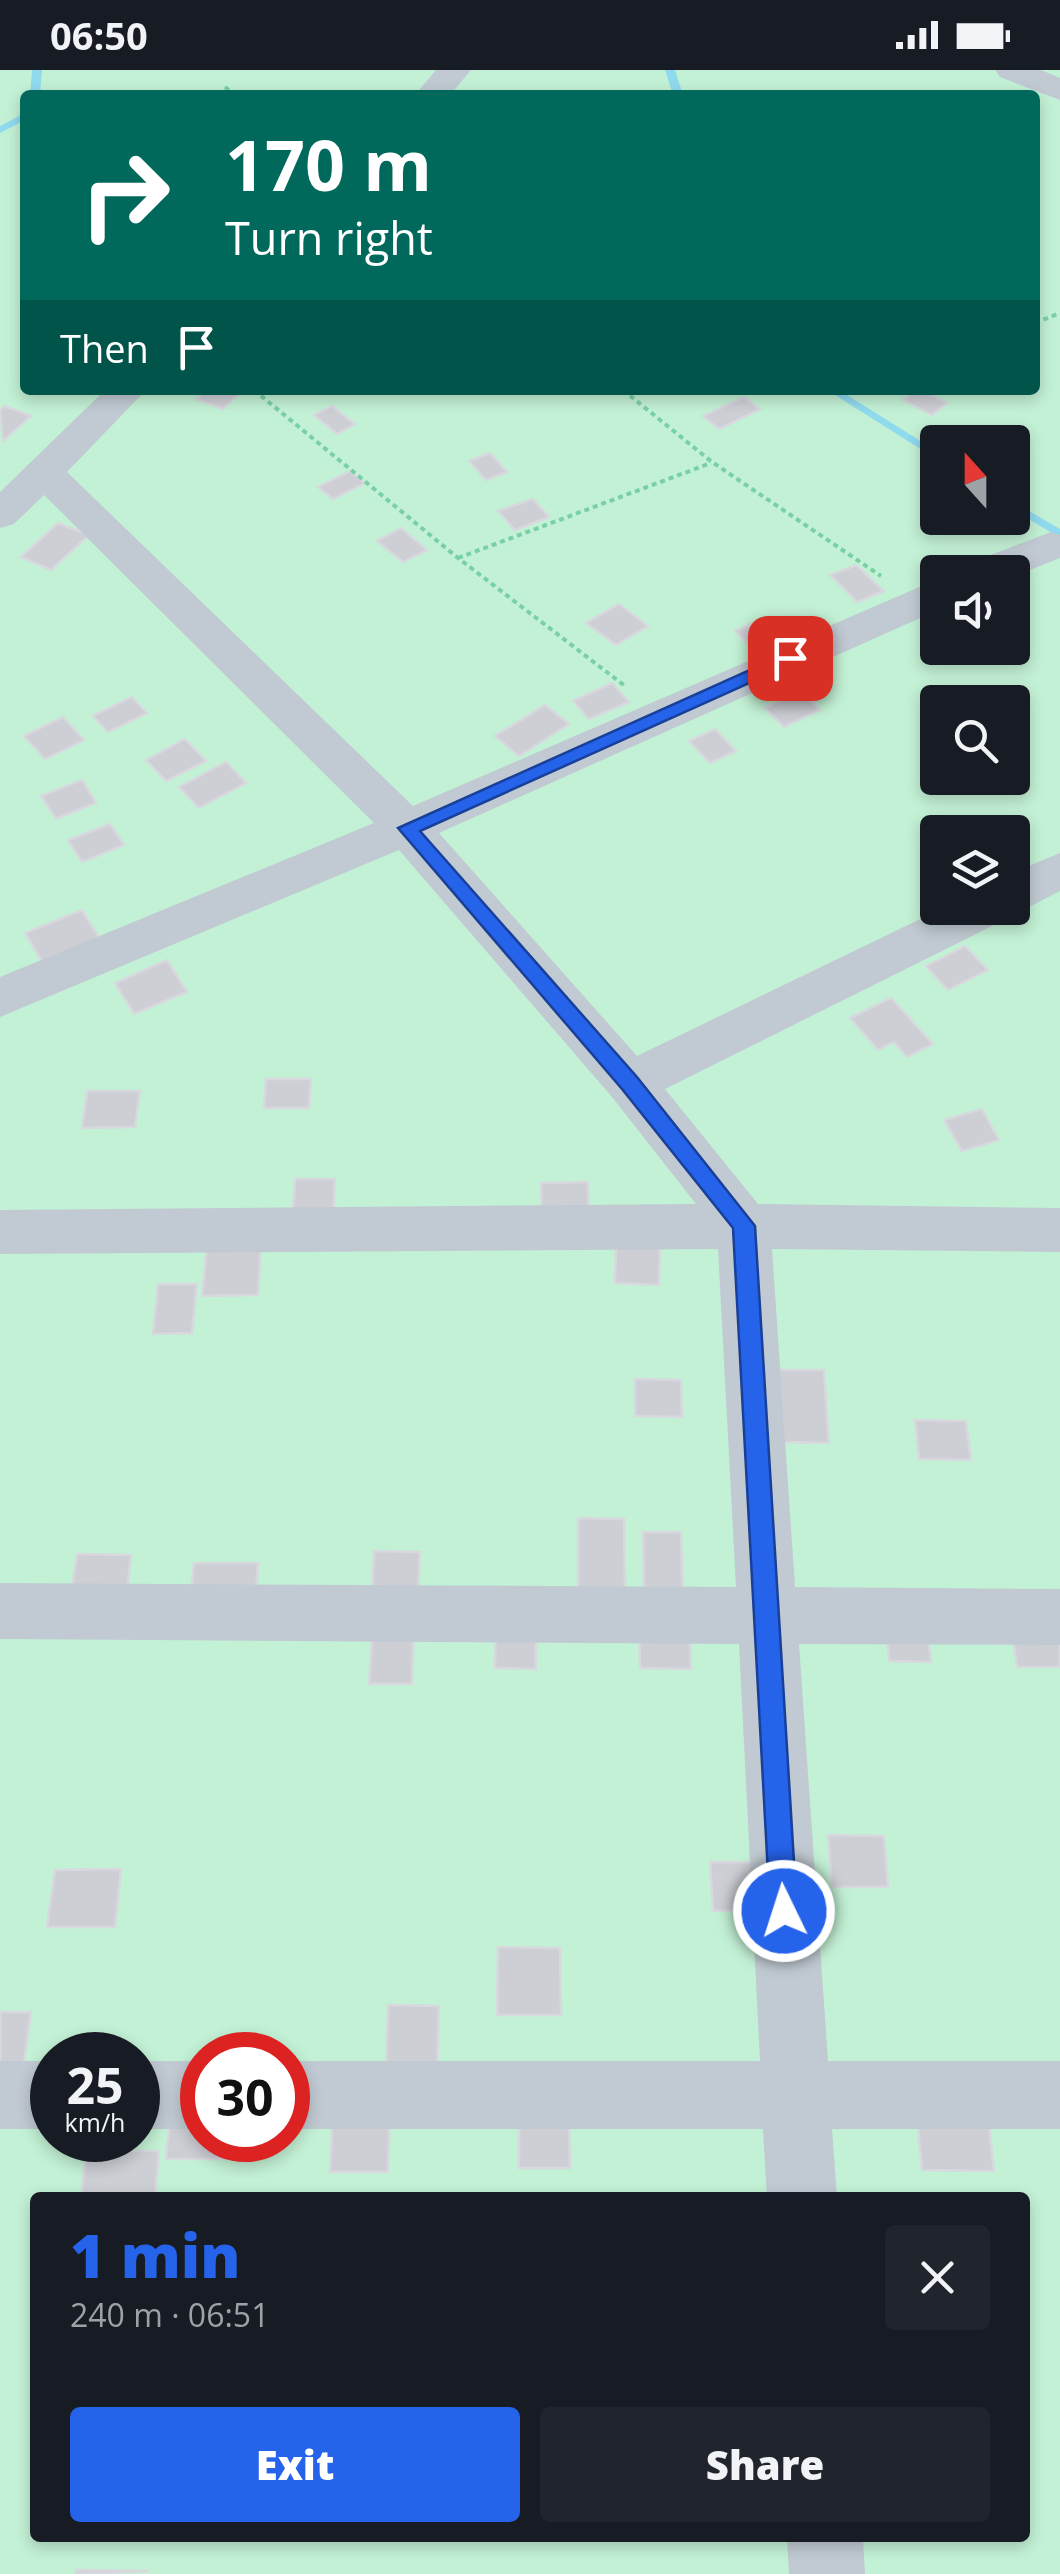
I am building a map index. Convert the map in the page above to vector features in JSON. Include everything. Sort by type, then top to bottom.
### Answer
[{"type":"street","points":[[436,90],[454,70]]},
{"type":"street","points":[[1012,70],[1060,90]]},
{"type":"street","points":[[0,516],[122,395]]},
{"type":"street","points":[[46,474],[407,828],[630,1083],[744,1226],[802,2192]]},
{"type":"street","points":[[1029,555],[1051,546]]},
{"type":"street","points":[[0,998],[407,828],[920,601]]},
{"type":"street","points":[[1030,885],[1060,870]]},
{"type":"street","points":[[630,1083],[951,925]]},
{"type":"street","points":[[0,1232],[744,1226],[1060,1230]]},
{"type":"street","points":[[0,1611],[1060,1617]]},
{"type":"street","points":[[0,2095],[30,2095]]},
{"type":"street","points":[[310,2095],[1060,2095]]},
{"type":"street","points":[[825,2542],[827,2574]]},
{"type":"path","points":[[225,87],[229,90]]},
{"type":"path","points":[[260,395],[458,558],[662,714]]},
{"type":"path","points":[[629,395],[712,462],[920,592]]},
{"type":"path","points":[[458,558],[712,462]]},
{"type":"green space","points":[[0,70],[1060,70],[1060,2574],[0,2574]]},
{"type":"building","points":[[200,395],[238,395],[223,409],[196,399]]},
{"type":"building","points":[[910,395],[932,395],[947,403],[932,415],[903,400]]},
{"type":"building","points":[[744,397],[760,409],[719,429],[703,416]]},
{"type":"building","points":[[5,406],[31,416],[3,441],[0,410]]},
{"type":"building","points":[[332,406],[355,424],[337,434],[314,415]]},
{"type":"building","points":[[490,453],[507,472],[486,480],[469,461]]},
{"type":"building","points":[[350,471],[365,483],[333,499],[318,487]]},
{"type":"building","points":[[533,499],[549,517],[515,530],[498,511]]},
{"type":"building","points":[[58,523],[89,535],[51,570],[21,557]]},
{"type":"building","points":[[401,528],[427,550],[403,562],[377,541]]},
{"type":"building","points":[[856,565],[884,591],[857,602],[830,575]]},
{"type":"building","points":[[619,604],[648,626],[616,645],[586,623]]},
{"type":"building","points":[[760,620],[780,640],[756,652],[735,631]]},
{"type":"building","points":[[612,683],[629,702],[589,719],[573,701]]},
{"type":"building","points":[[801,691],[820,710],[784,727],[765,708]]},
{"type":"building","points":[[132,697],[147,713],[108,732],[93,716]]},
{"type":"building","points":[[545,705],[569,724],[519,756],[495,736]]},
{"type":"building","points":[[63,717],[84,740],[45,759],[24,736]]},
{"type":"building","points":[[715,729],[736,751],[710,763],[689,741]]},
{"type":"building","points":[[185,739],[206,761],[166,781],[146,760]]},
{"type":"building","points":[[226,762],[246,783],[199,808],[179,787]]},
{"type":"building","points":[[82,780],[96,803],[56,819],[41,796]]},
{"type":"building","points":[[110,824],[124,845],[82,862],[68,840]]},
{"type":"building","points":[[82,910],[100,939],[43,963],[25,933]]},
{"type":"building","points":[[965,946],[988,970],[948,990],[926,966]]},
{"type":"building","points":[[167,960],[187,992],[134,1014],[115,983]]},
{"type":"building","points":[[891,998],[933,1044],[907,1057],[894,1042],[878,1050],[850,1018]]},
{"type":"building","points":[[266,1079],[311,1079],[309,1108],[264,1108]]},
{"type":"building","points":[[87,1091],[140,1091],[135,1127],[82,1128]]},
{"type":"building","points":[[982,1109],[999,1140],[962,1151],[944,1120]]},
{"type":"building","points":[[295,1179],[335,1179],[333,1222],[292,1222]]},
{"type":"building","points":[[588,1182],[589,1222],[542,1223],[541,1183]]},
{"type":"building","points":[[261,1245],[258,1295],[202,1296],[207,1246]]},
{"type":"building","points":[[616,1245],[660,1246],[659,1285],[615,1283]]},
{"type":"building","points":[[158,1284],[197,1284],[192,1333],[153,1334]]},
{"type":"building","points":[[779,1370],[824,1370],[829,1443],[784,1442]]},
{"type":"building","points":[[635,1379],[681,1380],[682,1417],[635,1416]]},
{"type":"building","points":[[915,1420],[966,1421],[971,1460],[919,1459]]},
{"type":"building","points":[[578,1518],[624,1519],[625,1589],[578,1589]]},
{"type":"building","points":[[643,1532],[681,1532],[683,1598],[644,1597]]},
{"type":"building","points":[[374,1551],[420,1552],[418,1593],[372,1593]]},
{"type":"building","points":[[77,1554],[131,1555],[126,1602],[70,1601]]},
{"type":"building","points":[[194,1563],[258,1563],[255,1607],[189,1607]]},
{"type":"building","points":[[885,1617],[926,1618],[931,1662],[889,1661]]},
{"type":"building","points":[[496,1620],[536,1621],[536,1669],[495,1668]]},
{"type":"building","points":[[1011,1623],[1060,1623],[1060,1667],[1017,1667]]},
{"type":"building","points":[[373,1625],[414,1626],[412,1684],[369,1684]]},
{"type":"building","points":[[639,1630],[690,1631],[691,1669],[640,1668]]},
{"type":"building","points":[[828,1835],[884,1836],[888,1887],[832,1887]]},
{"type":"building","points":[[710,1862],[755,1862],[759,1910],[713,1911]]},
{"type":"building","points":[[121,1869],[115,1927],[47,1927],[55,1870]]},
{"type":"building","points":[[498,1947],[560,1948],[561,2015],[497,2015]]},
{"type":"building","points":[[388,2005],[439,2006],[437,2069],[386,2069]]},
{"type":"building","points":[[0,2012],[31,2012],[24,2064],[0,2064]]},
{"type":"building","points":[[171,2105],[180,2105],[180,2159],[166,2159]]},
{"type":"building","points":[[916,2106],[987,2107],[994,2171],[922,2170]]},
{"type":"building","points":[[569,2107],[570,2168],[519,2168],[519,2108]]},
{"type":"building","points":[[333,2110],[390,2110],[388,2172],[330,2172]]},
{"type":"building","points":[[85,2162],[158,2162],[156,2192],[82,2192]]},
{"type":"building","points":[[76,2570],[149,2571],[76,2574]]},
{"type":"waterway","points":[[35,90],[37,70]]},
{"type":"waterway","points":[[670,70],[676,90]]},
{"type":"waterway","points":[[0,130],[20,119]]},
{"type":"waterway","points":[[840,395],[920,446]]},
{"type":"waterway","points":[[1030,515],[1060,534]]},
{"type":"route","points":[[784,1911],[744,1226],[630,1083],[407,828],[790,658]]}]
